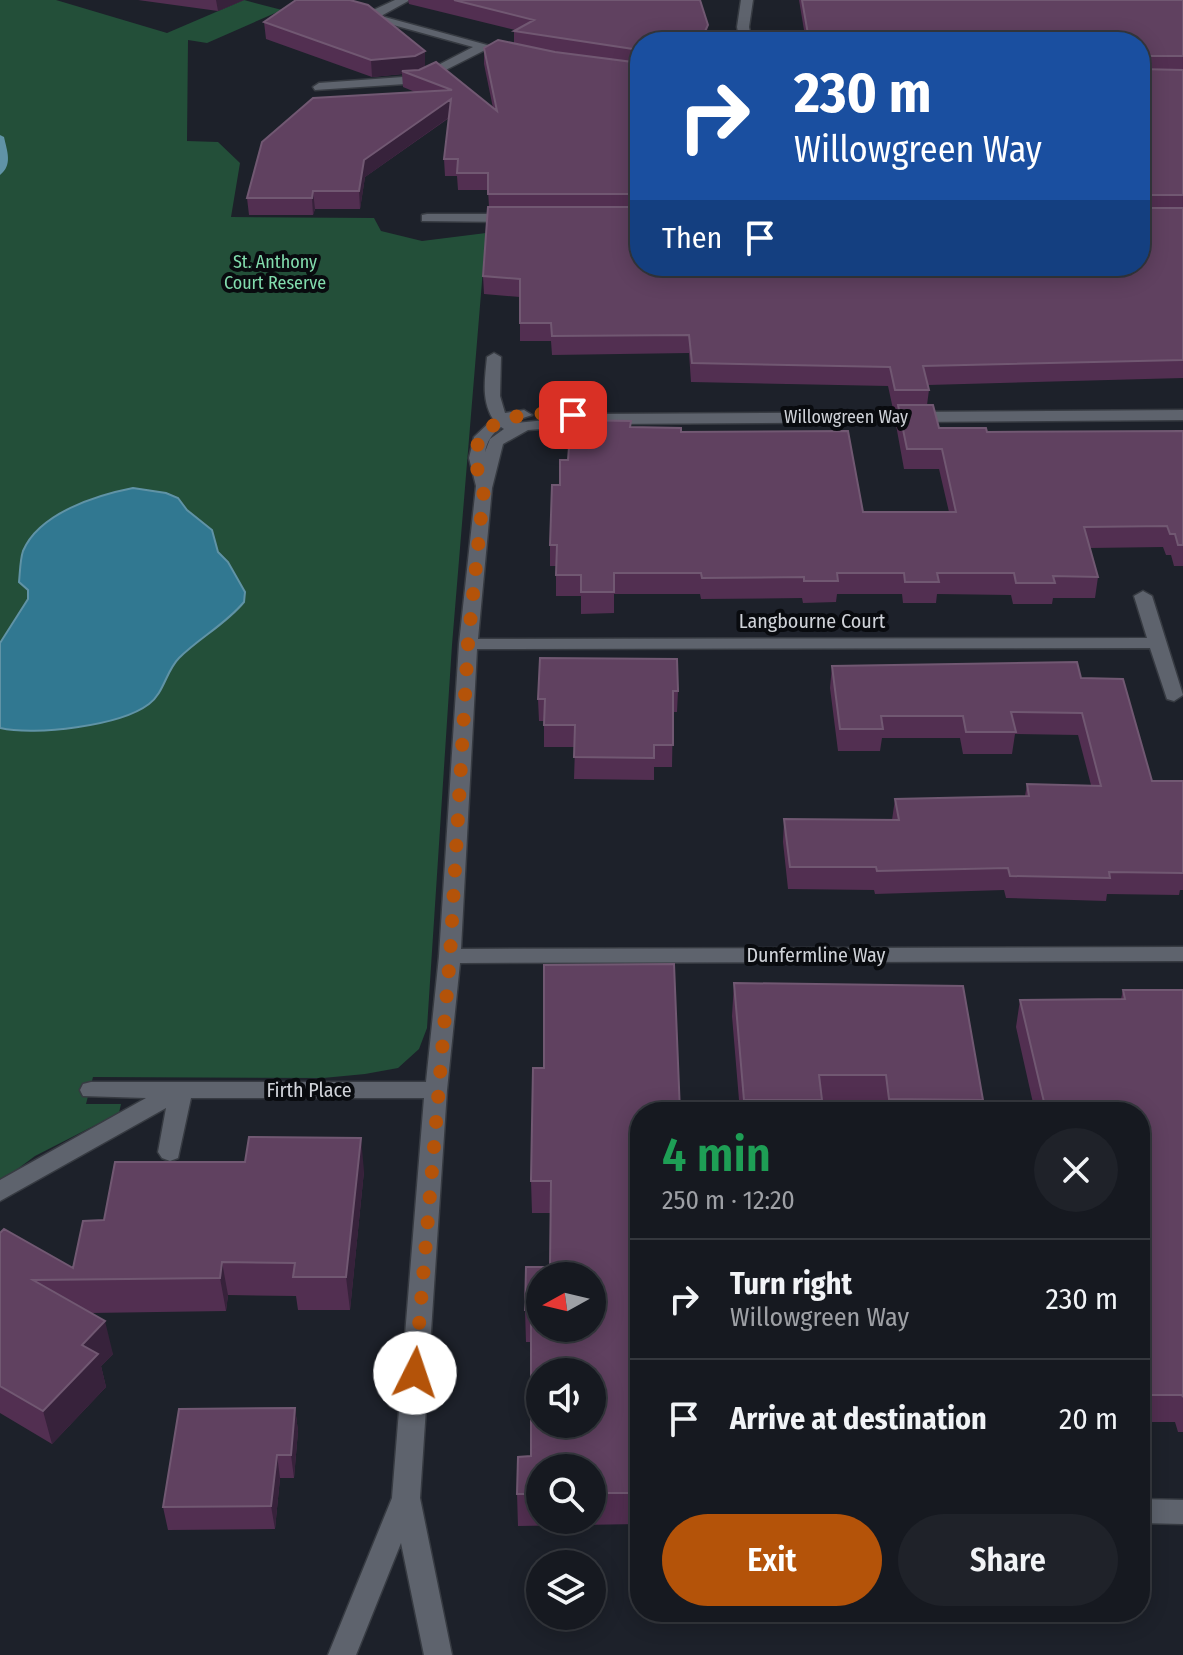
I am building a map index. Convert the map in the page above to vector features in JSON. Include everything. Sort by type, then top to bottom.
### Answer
[{"type":"street","points":[[309,0],[482,47],[528,56]]},
{"type":"street","points":[[369,17],[404,0]]},
{"type":"street","points":[[744,32],[747,0]]},
{"type":"street","points":[[319,87],[420,79],[482,47]]},
{"type":"street","points":[[427,218],[519,218]]},
{"type":"street","points":[[438,1655],[406,1498],[436,1090],[450,956],[468,644],[484,488],[496,442],[507,425],[493,403],[494,357]]},
{"type":"street","name":"Willowgreen Way","points":[[507,425],[606,419],[1183,415]]},
{"type":"street","points":[[1143,596],[1174,695]]},
{"type":"street","name":"Langbourne Court","points":[[468,644],[1156,643]]},
{"type":"street","name":"Dunfermline Way","points":[[450,956],[1183,954]]},
{"type":"street","name":"Firth Place","points":[[91,1090],[436,1090]]},
{"type":"street","points":[[170,1152],[181,1090]]},
{"type":"street","name":"Firth Place","points":[[0,1192],[49,1161],[181,1090]]},
{"type":"street","points":[[342,1655],[406,1498]]},
{"type":"street","points":[[1150,1511],[1183,1512]]},
{"type":"green space","name":"St. Anthony Court Reserve","points":[[0,0],[56,0],[167,33],[244,0],[282,10],[207,43],[188,40],[187,141],[218,142],[240,163],[231,217],[374,218],[381,231],[422,241],[486,233],[452,645],[427,1028],[419,1049],[398,1068],[323,1078],[93,1077],[86,1104],[121,1104],[119,1113],[35,1156],[0,1182]]},
{"type":"water","points":[[133,488],[178,498],[187,510],[212,530],[218,552],[228,562],[245,592],[244,602],[179,658],[154,699],[136,712],[98,723],[55,730],[0,728],[0,643],[28,599],[28,590],[19,582],[23,551],[31,538],[55,516],[103,495]]},
{"type":"building","points":[[296,0],[350,0],[368,5],[425,51],[415,56],[371,60],[264,22]]},
{"type":"building","points":[[454,0],[700,0],[708,25],[705,32],[630,32],[630,48],[514,31],[534,20]]},
{"type":"building","points":[[802,0],[1183,0],[1183,56],[1150,56],[1150,32],[808,32]]},
{"type":"building","points":[[498,40],[555,52],[630,62],[630,194],[488,194],[488,173],[457,173],[458,159],[444,159],[451,99],[364,160],[359,191],[313,191],[312,198],[247,198],[262,142],[313,98],[452,90],[402,71],[419,70],[436,62],[497,111],[484,48]]},
{"type":"building","points":[[1150,69],[1183,70],[1183,195],[1150,195]]},
{"type":"building","points":[[488,207],[630,207],[630,276],[1150,276],[1150,208],[1183,208],[1183,360],[923,366],[929,390],[895,390],[890,367],[692,363],[689,335],[552,336],[551,323],[520,323],[520,279],[483,276]]},
{"type":"building","points":[[898,405],[933,405],[939,428],[986,428],[987,432],[1183,431],[1183,545],[1178,545],[1175,534],[1170,534],[1167,526],[1084,527],[1098,577],[1053,576],[1055,583],[1016,583],[1014,573],[937,573],[939,582],[905,582],[904,573],[837,573],[838,581],[804,581],[804,577],[702,578],[701,573],[614,573],[614,592],[581,592],[581,575],[556,575],[557,545],[550,545],[552,485],[560,485],[560,460],[568,460],[571,420],[631,421],[630,427],[681,428],[681,432],[848,431],[863,512],[956,512],[942,449],[907,449]]},
{"type":"building","points":[[540,658],[677,659],[678,691],[673,691],[673,745],[654,745],[654,758],[574,757],[575,725],[544,725],[545,699],[538,699]]},
{"type":"building","points":[[1077,662],[1081,678],[1123,679],[1152,781],[1183,781],[1183,873],[1109,872],[1110,878],[1010,876],[1008,868],[877,871],[876,867],[790,867],[784,819],[899,820],[895,799],[1029,796],[1027,784],[1101,786],[1082,713],[1011,712],[1016,732],[966,732],[963,716],[881,716],[883,729],[840,729],[832,666]]},
{"type":"building","points":[[674,964],[680,1102],[630,1102],[630,1493],[606,1493],[606,1454],[531,1454],[531,1438],[606,1438],[606,1358],[531,1358],[531,1342],[606,1342],[606,1262],[550,1262],[551,1181],[531,1181],[533,1068],[544,1068],[544,965]]},
{"type":"building","points":[[734,983],[963,986],[983,1100],[889,1099],[886,1075],[819,1075],[822,1100],[744,1100]]},
{"type":"building","points":[[1123,990],[1183,990],[1183,1397],[1150,1395],[1150,1102],[1044,1102],[1020,1000],[1125,999]]},
{"type":"building","points":[[249,1137],[361,1138],[346,1277],[293,1277],[295,1263],[222,1262],[220,1278],[33,1280],[105,1321],[82,1345],[98,1354],[43,1411],[0,1386],[0,1233],[4,1229],[73,1268],[83,1221],[104,1220],[115,1162],[245,1162]]},
{"type":"building","points":[[295,1408],[291,1455],[277,1455],[271,1506],[163,1507],[179,1409]]},
{"type":"building","points":[[526,1456],[526,1494],[517,1494],[518,1457]]},
{"type":"waterway","points":[[0,137],[5,162],[0,173]]},
{"type":"route","points":[[415,1373],[436,1090],[450,956],[468,644],[484,488],[478,473],[479,439],[488,428],[517,415],[573,415]]}]
